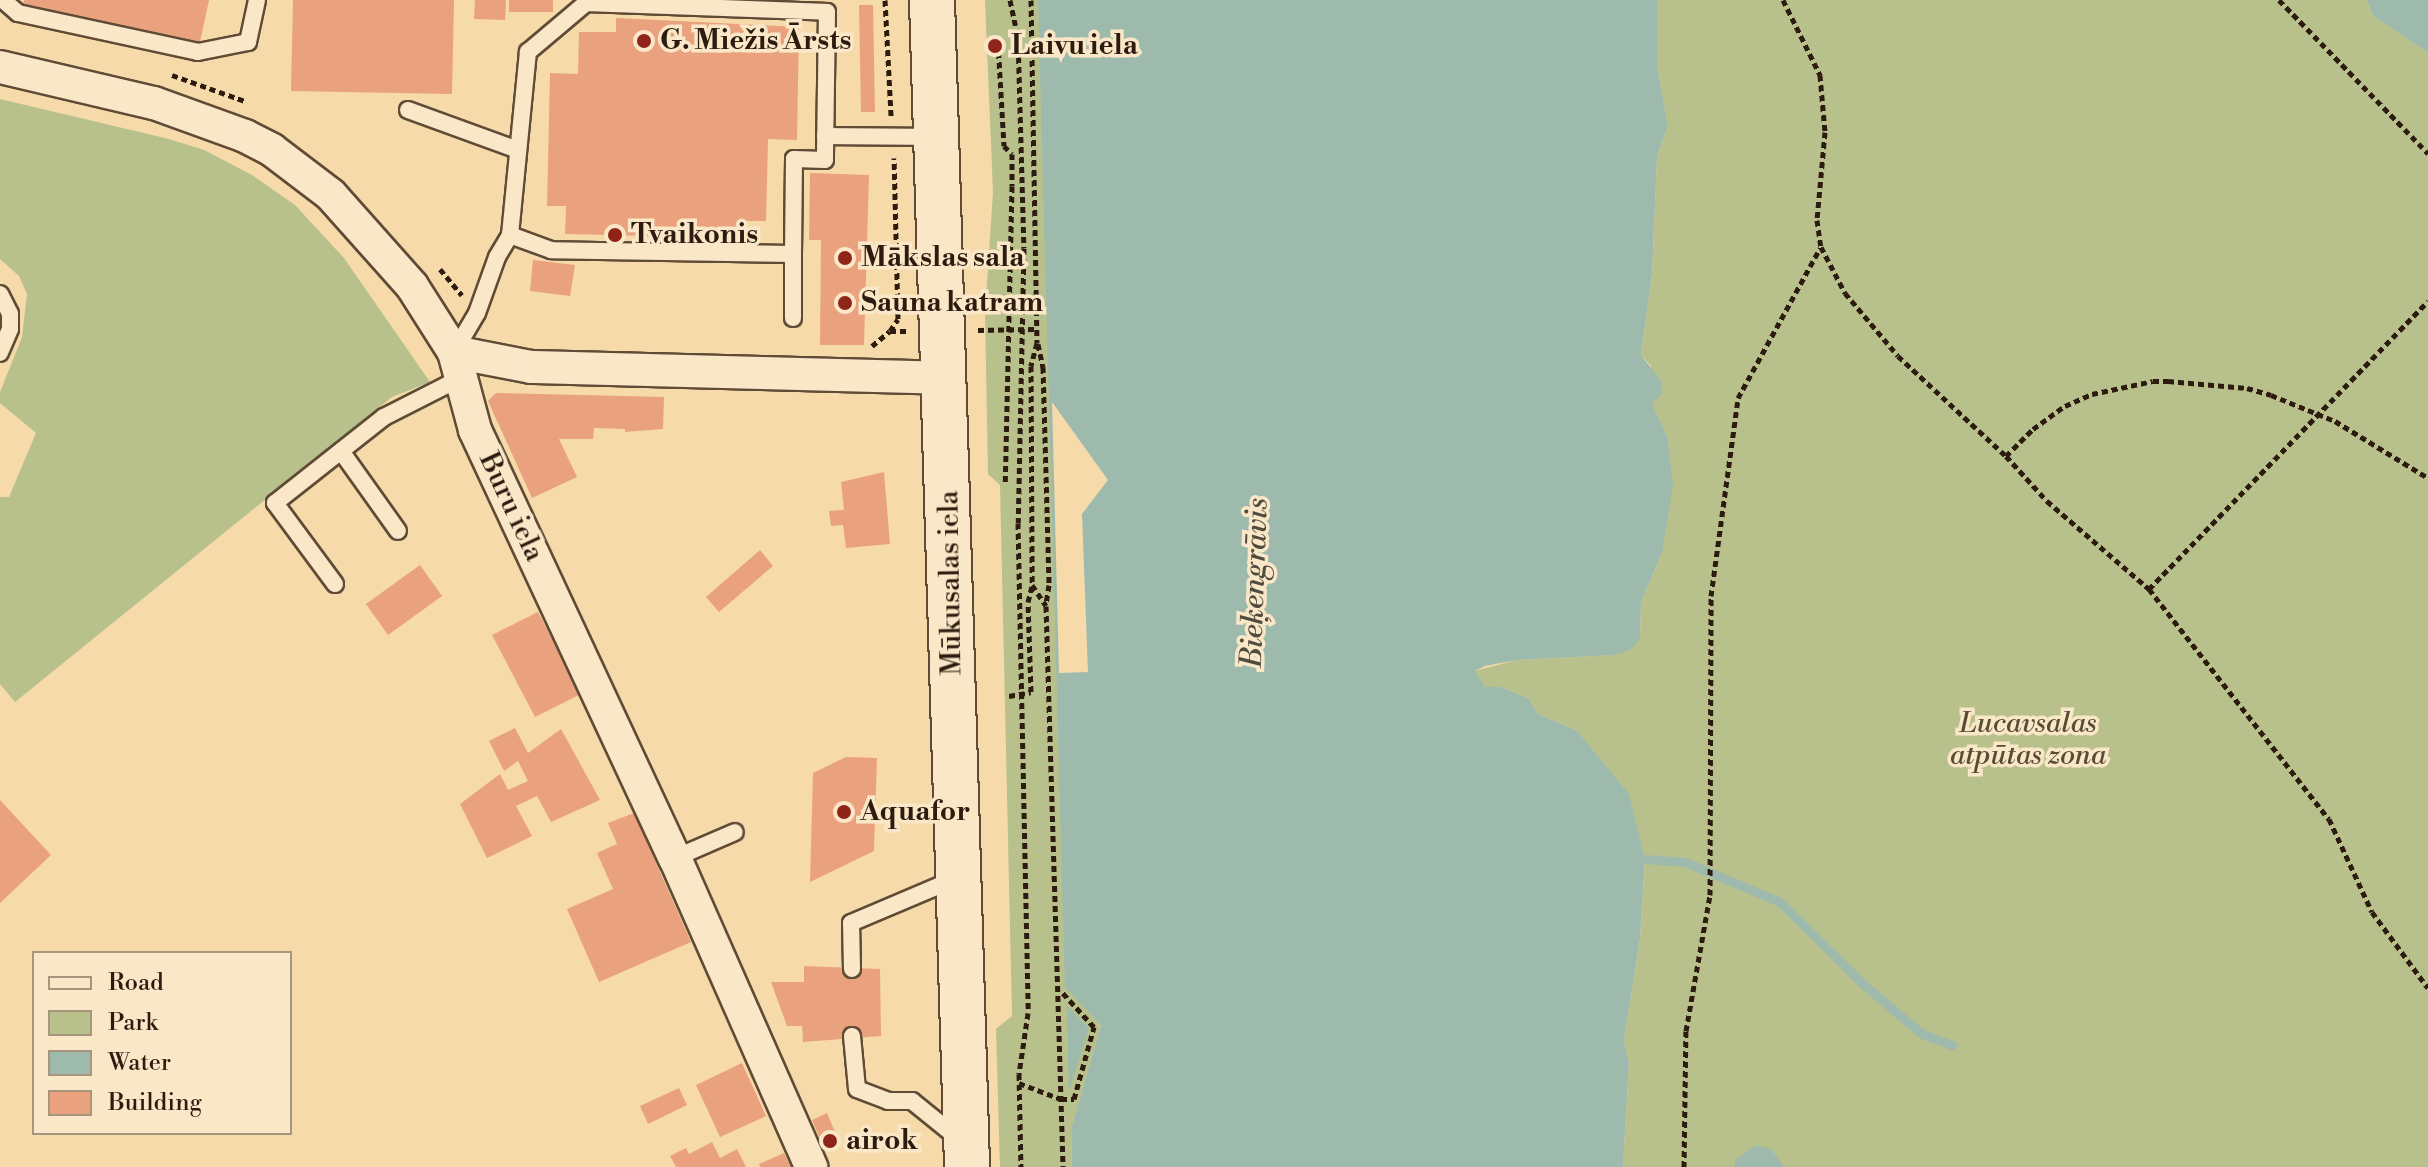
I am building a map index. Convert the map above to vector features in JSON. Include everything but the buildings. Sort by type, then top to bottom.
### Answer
[{"type":"main road","name":"Mūkusalas iela","points":[[932,0],[967,1156]]},
{"type":"street","name":"Buru iela","points":[[0,67],[154,103],[220,125],[272,150],[331,195],[412,286],[457,365],[475,430],[675,858],[811,1167]]},
{"type":"street","points":[[457,365],[945,378]]},
{"type":"lane","points":[[3,0],[18,13],[198,52],[248,42],[257,0]]},
{"type":"lane","points":[[335,584],[275,503],[384,417],[457,365],[497,257],[510,235],[528,52],[586,3],[827,12],[825,160],[794,159],[793,318]]},
{"type":"lane","points":[[408,110],[518,150]]},
{"type":"lane","points":[[825,136],[937,137]]},
{"type":"lane","points":[[510,235],[551,250],[793,254]]},
{"type":"lane","points":[[0,294],[10,314],[10,329],[0,353]]},
{"type":"lane","points":[[341,451],[398,531]]},
{"type":"lane","points":[[675,858],[735,832]]},
{"type":"lane","points":[[852,969],[851,923],[958,877]]},
{"type":"lane","points":[[852,1036],[857,1089],[888,1101],[912,1101],[967,1156]]},
{"type":"path","points":[[858,376],[859,349],[870,348],[890,331],[898,319],[893,136],[885,0]]},
{"type":"path","points":[[1010,0],[1018,37],[1022,155],[1023,329],[1018,523],[1028,1013],[1019,1083],[1021,1167]]},
{"type":"path","points":[[1031,0],[1037,343],[1043,367],[1050,478],[1046,606],[1063,1167]]},
{"type":"path","points":[[1783,0],[1820,75],[1825,132],[1817,220],[1821,247],[1830,270],[1870,327],[2006,456],[2047,501],[2149,589],[2329,819],[2372,912],[2428,988]]},
{"type":"path","points":[[2279,0],[2428,153]]},
{"type":"path","points":[[998,42],[1004,146],[1012,154],[1035,155]]},
{"type":"path","points":[[1005,484],[1012,154]]},
{"type":"path","points":[[1684,1167],[1686,1031],[1710,895],[1711,596],[1738,398],[1821,247]]},
{"type":"path","points":[[2149,589],[2428,301]]},
{"type":"path","points":[[890,331],[1037,329]]},
{"type":"path","points":[[1009,696],[1031,692],[1028,602],[1032,585],[1031,366],[1037,343]]},
{"type":"path","points":[[2006,456],[2033,429],[2065,406],[2092,394],[2153,381],[2247,388],[2335,421],[2428,478]]},
{"type":"path","points":[[1032,585],[1046,606]]},
{"type":"path","points":[[1019,1083],[1061,1099],[1074,1099],[1094,1027],[1060,990]]},
{"type":"green space","points":[[985,0],[1038,0],[1052,401],[1101,1025],[1071,1129],[1072,1167],[1000,1167],[996,1029],[1012,1016],[1000,485],[988,474],[985,314],[993,192]]},
{"type":"green space","name":"Lucavsalas atpūtas zona","points":[[1657,0],[2367,0],[2372,15],[2428,53],[2428,1167],[1623,1167],[1629,1062],[1624,1041],[1640,939],[1645,859],[1576,730],[1538,714],[1528,698],[1501,687],[1485,687],[1474,671],[1517,660],[1613,655],[1640,639],[1641,602],[1662,553],[1667,436],[1651,403],[1651,366],[1641,355],[1652,275],[1657,157],[1668,125],[1657,66]]},
{"type":"green space","points":[[0,99],[169,139],[204,150],[252,175],[295,205],[344,258],[430,382],[392,397],[15,702],[0,684],[0,497],[9,497],[36,433],[0,403],[0,392],[22,337],[27,294],[19,276],[0,259]]},
{"type":"water","name":"Bieķengrāvis","points":[[1038,0],[1657,0],[1657,66],[1668,125],[1657,157],[1652,275],[1641,355],[1662,382],[1662,393],[1652,404],[1667,436],[1673,484],[1662,553],[1641,602],[1640,639],[1630,650],[1613,655],[1517,660],[1475,671],[1485,687],[1501,687],[1528,698],[1538,714],[1576,730],[1629,794],[1645,859],[1640,939],[1624,1041],[1629,1062],[1623,1167],[1072,1167],[1071,1129],[1101,1025],[1065,987]]},
{"type":"water","points":[[2367,0],[2428,0],[2428,53],[2372,15]]},
{"type":"water","points":[[1067,1006],[1089,1028],[1069,1092]]},
{"type":"water","points":[[1756,1145],[1771,1149],[1784,1167],[1735,1167],[1735,1160]]},
{"type":"pier","points":[[1052,402],[1108,480],[1082,514],[1088,672],[1059,673]]},
{"type":"waterway","points":[[1645,859],[1685,862],[1780,902],[1863,984],[1922,1034],[1952,1045]]},
{"type":"place","name":"G. Miežis Ārsts","points":[[644,41]]},
{"type":"place","name":"Laivu iela","points":[[995,46]]},
{"type":"place","name":"Tvaikonis","points":[[615,235]]},
{"type":"place","name":"Mākslas sala","points":[[845,258]]},
{"type":"place","name":"Sauna katram","points":[[845,303]]},
{"type":"place","name":"Aquafor","points":[[844,812]]},
{"type":"place","name":"airok","points":[[830,1141]]}]
